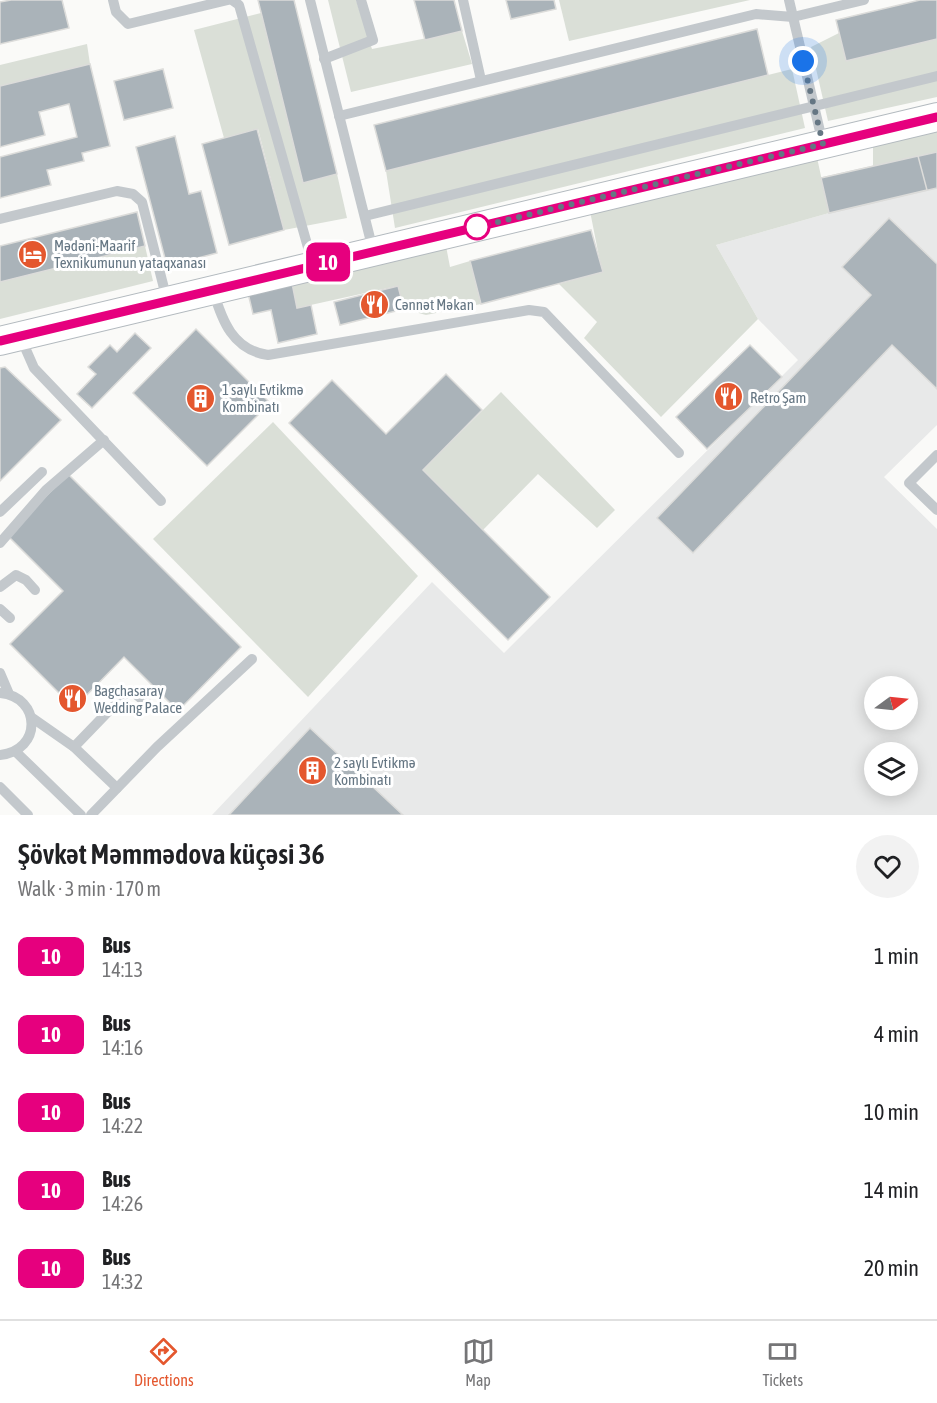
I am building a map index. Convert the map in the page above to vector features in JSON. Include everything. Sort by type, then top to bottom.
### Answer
[{"type":"main road","points":[[10,338],[937,117]]},
{"type":"lane","points":[[113,0],[116,12],[128,24],[230,0],[239,5],[313,266]]},
{"type":"lane","points":[[310,0],[373,251]]},
{"type":"lane","points":[[324,59],[373,40],[361,0]]},
{"type":"lane","points":[[463,0],[481,80]]},
{"type":"lane","points":[[789,0],[823,144]]},
{"type":"lane","points":[[339,116],[756,14],[793,17],[864,0]]},
{"type":"lane","points":[[365,216],[937,76]]},
{"type":"lane","points":[[0,219],[117,191],[133,194],[142,202],[167,301]]},
{"type":"lane","points":[[213,290],[221,319],[236,340],[257,353],[268,355],[530,310],[543,312],[679,453]]},
{"type":"lane","points":[[10,338],[34,368],[161,501]]},
{"type":"lane","points":[[0,543],[46,490],[104,440]]},
{"type":"lane","points":[[937,454],[909,483],[937,510]]},
{"type":"lane","points":[[0,512],[42,472]]},
{"type":"lane","points":[[0,587],[16,576],[26,580],[35,590]]},
{"type":"lane","points":[[0,609],[10,618]]},
{"type":"lane","points":[[91,815],[252,659]]},
{"type":"lane","points":[[0,673],[5,694],[23,703],[31,717],[74,747],[117,788]]},
{"type":"lane","points":[[74,747],[128,691],[132,691],[148,704]]},
{"type":"lane","points":[[0,755],[16,752],[28,740],[31,717]]},
{"type":"lane","points":[[16,752],[81,815]]},
{"type":"lane","points":[[0,787],[28,815]]},
{"type":"shaded area","points":[[328,0],[356,0],[372,49],[462,31],[472,64],[351,92]]},
{"type":"shaded area","points":[[559,0],[750,0],[569,41]]},
{"type":"shaded area","points":[[261,13],[303,182],[337,174],[347,218],[284,230],[258,129],[224,138],[194,30]]},
{"type":"shaded area","points":[[839,33],[846,61],[937,39],[937,97],[828,121],[811,47]]},
{"type":"shaded area","points":[[87,44],[90,64],[0,86],[0,65]]},
{"type":"shaded area","points":[[792,69],[805,128],[395,228],[386,171]]},
{"type":"shaded area","points":[[937,124],[937,152],[873,166],[873,139]]},
{"type":"shaded area","points":[[816,153],[829,213],[716,245],[758,319],[661,417],[584,338],[597,322],[559,284],[602,272],[589,206]]},
{"type":"shaded area","points":[[937,188],[937,425],[884,477],[937,529],[937,815],[212,815],[432,582],[504,653],[798,360],[758,319],[716,245],[829,213]]},
{"type":"shaded area","points":[[145,246],[153,281],[0,319],[0,282]]},
{"type":"shaded area","points":[[446,246],[450,267],[470,261],[481,304],[426,315],[404,309],[397,286],[297,308],[292,283]]},
{"type":"shaded area","points":[[501,392],[615,510],[597,528],[538,474],[483,530],[423,470]]},
{"type":"shaded area","points":[[273,422],[418,576],[308,697],[153,539]]},
{"type":"building","points":[[62,0],[69,28],[0,44],[0,2]]},
{"type":"building","points":[[258,0],[294,0],[337,174],[303,183]]},
{"type":"building","points":[[414,0],[454,0],[462,31],[425,40]]},
{"type":"building","points":[[506,0],[554,0],[556,9],[511,19]]},
{"type":"building","points":[[920,0],[937,0],[937,39],[846,61],[836,20]]},
{"type":"building","points":[[757,29],[768,75],[386,171],[374,125]]},
{"type":"building","points":[[90,64],[110,146],[82,153],[84,161],[47,170],[51,185],[0,198],[0,157],[77,137],[69,104],[39,112],[45,135],[0,147],[0,86]]},
{"type":"building","points":[[163,69],[173,108],[124,120],[114,81]]},
{"type":"building","points":[[257,129],[284,230],[229,245],[202,144]]},
{"type":"building","points":[[175,136],[189,194],[201,191],[217,253],[167,266],[136,147]]},
{"type":"building","points":[[937,152],[937,188],[829,213],[821,178]]},
{"type":"building","points":[[918,156],[927,190],[829,213],[821,178]]},
{"type":"building","points":[[137,212],[145,246],[0,282],[0,246]]},
{"type":"building","points":[[889,218],[937,264],[937,389],[892,345],[693,553],[657,518],[871,295],[842,267]]},
{"type":"building","points":[[591,230],[603,272],[481,304],[470,261]]},
{"type":"building","points":[[292,283],[297,308],[311,305],[317,334],[278,343],[271,310],[253,314],[248,293]]},
{"type":"building","points":[[398,286],[404,309],[340,325],[334,302]]},
{"type":"building","name":"1 saylı Evtikmə Kombinatı","points":[[196,329],[270,403],[207,466],[133,393]]},
{"type":"building","points":[[135,333],[151,348],[92,408],[77,394],[96,374],[88,367],[110,345],[117,352]]},
{"type":"building","points":[[750,345],[782,377],[707,449],[676,417]]},
{"type":"building","points":[[5,367],[61,420],[0,481],[0,368]]},
{"type":"building","points":[[446,374],[482,410],[423,470],[550,597],[508,640],[289,423],[332,380],[386,434]]},
{"type":"building","points":[[68,474],[241,647],[178,711],[124,657],[74,708],[10,644],[63,591],[7,535]]},
{"type":"building","name":"2 saylı Evtikmə Kombinatı","points":[[310,728],[403,815],[229,815]]},
{"type":"bus line","name":"10","points":[[0,341],[937,117]]},
{"type":"place","name":"Mədəni-Maarif Texnikumunun yataqxanası","points":[[33,254]]},
{"type":"place","name":"Cənnət Məkan","points":[[374,304]]},
{"type":"place","name":"Retro Şam","points":[[729,397]]},
{"type":"place","name":"1 saylı Evtikmə Kombinatı","points":[[201,398]]},
{"type":"place","name":"Bagchasaray Wedding Palace","points":[[73,699]]},
{"type":"place","name":"2 saylı Evtikmə Kombinatı","points":[[313,771]]},
{"type":"route","points":[[477,227],[823,144],[803,61]]}]
